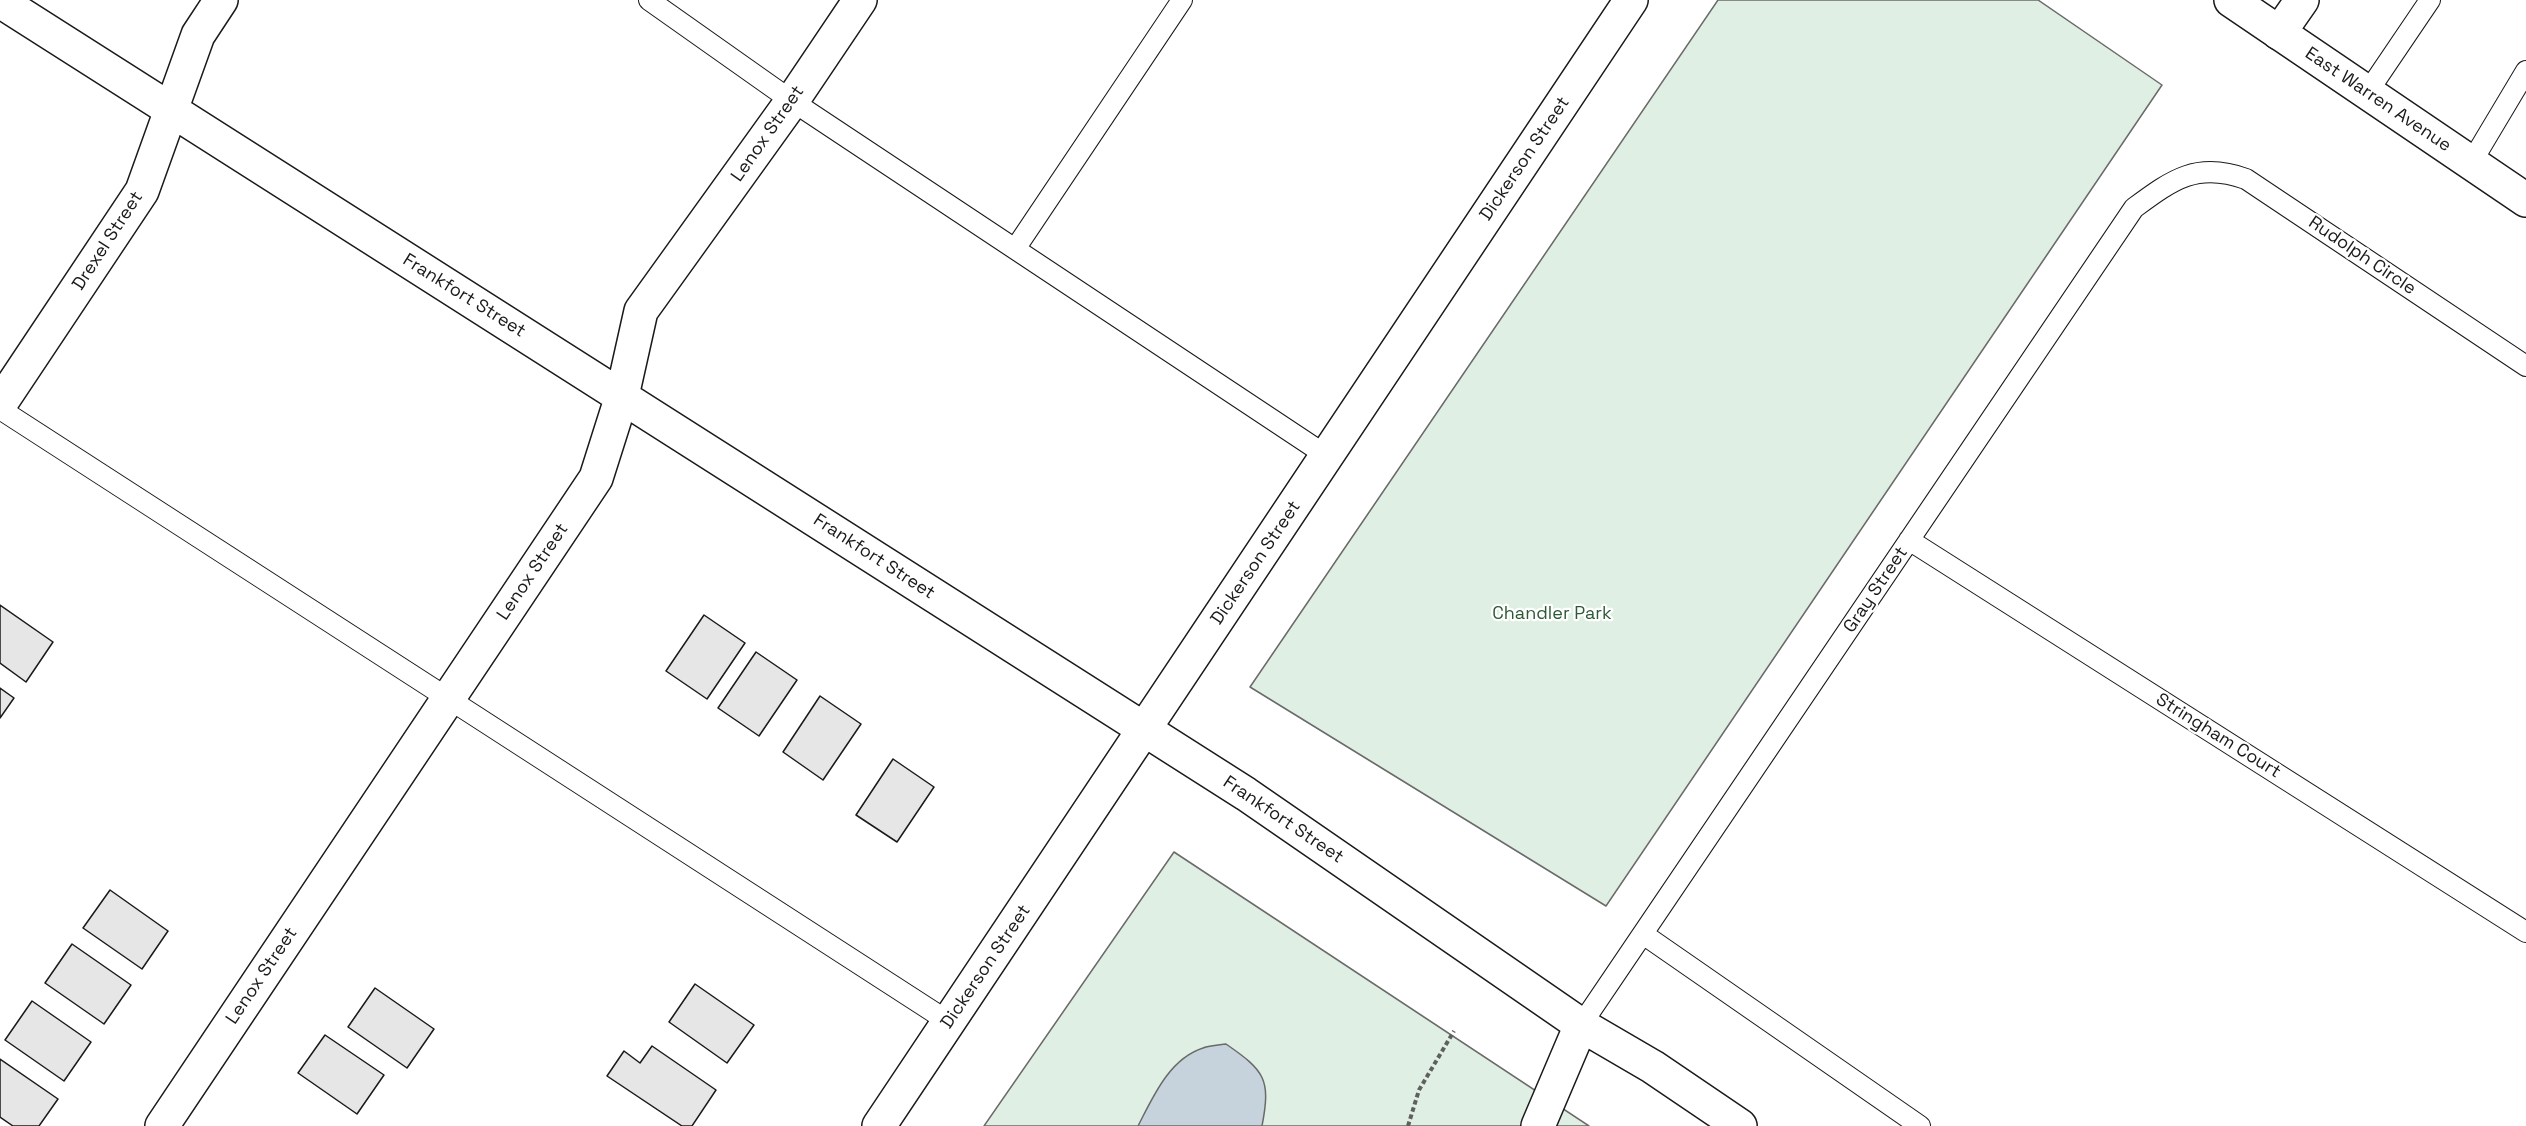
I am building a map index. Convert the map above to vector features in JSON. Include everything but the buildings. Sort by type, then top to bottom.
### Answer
[{"type":"street","name":"Drexel Street","points":[[0,404],[142,191],[198,35],[221,0]]},
{"type":"street","name":"Lenox Street","points":[[162,1126],[596,478],[622,396],[641,311],[792,101],[860,0]]},
{"type":"street","name":"Dickerson Street","points":[[879,1126],[1631,0]]},
{"type":"street","name":"East Warren Avenue","points":[[2231,0],[2526,200]]},
{"type":"street","points":[[2279,33],[2302,0]]},
{"type":"street","name":"Frankfort Street","points":[[0,1],[1246,794],[1581,1025],[1653,1067],[1740,1126]]},
{"type":"street","points":[[1538,1126],[1581,1025]]},
{"type":"lane","points":[[649,0],[792,101],[1327,456]]},
{"type":"lane","points":[[1015,249],[1182,0]]},
{"type":"lane","points":[[2367,93],[2430,0]]},
{"type":"lane","points":[[2471,163],[2526,71]]},
{"type":"lane","name":"Rudolph Circle","points":[[2188,174],[2231,174],[2246,179],[2526,366]]},
{"type":"lane","name":"Gray Street","points":[[1581,1025],[2134,208],[2169,183],[2188,174]]},
{"type":"lane","points":[[0,409],[949,1022]]},
{"type":"lane","name":"Stringham Court","points":[[1910,540],[2523,924]]},
{"type":"lane","points":[[1643,934],[1920,1126]]},
{"type":"path","points":[[1408,1126],[1419,1090],[1454,1031]]},
{"type":"green space","name":"Chandler Park","points":[[1718,0],[2038,0],[2162,85],[1606,906],[1250,687]]},
{"type":"green space","points":[[1174,852],[1589,1126],[984,1126]]},
{"type":"shaded area","points":[[1226,1044],[1257,1069],[1262,1078],[1266,1097],[1262,1126],[1138,1126],[1163,1080],[1171,1070],[1191,1053],[1203,1048]]}]
